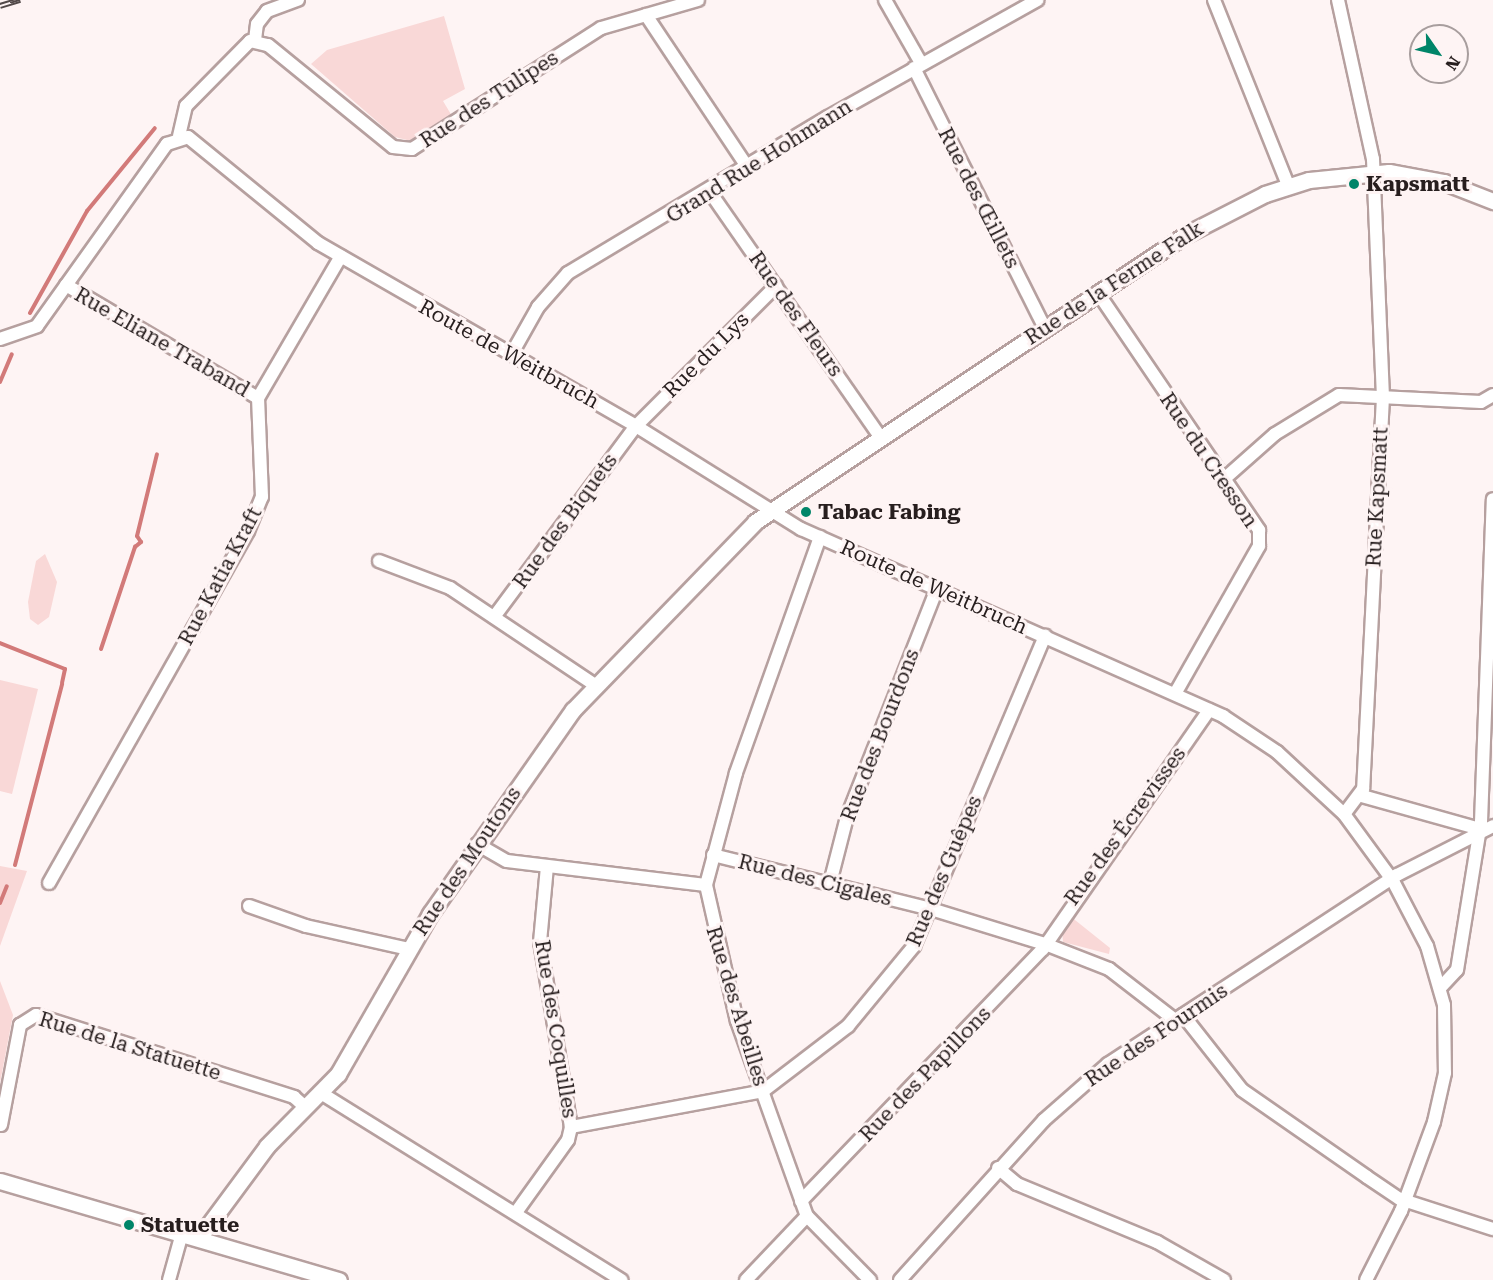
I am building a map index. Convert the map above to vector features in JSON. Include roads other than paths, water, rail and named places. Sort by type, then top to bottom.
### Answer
[{"type":"street","points":[[0,339],[33,329],[167,144],[179,136],[186,106],[236,50],[255,40],[257,24],[267,11],[298,0]]},
{"type":"street","name":"Rue des Tulipes","points":[[255,40],[393,147],[412,149],[601,28],[698,0]]},
{"type":"street","name":"Rue des Œillets","points":[[885,0],[1045,328]]},
{"type":"street","name":"Grand Rue Hohmann","points":[[511,355],[538,307],[568,273],[710,192],[917,65],[1037,0]]},
{"type":"street","points":[[1214,0],[1288,185]]},
{"type":"street","name":"Rue Kapsmatt","points":[[1338,0],[1373,173],[1383,397],[1362,796]]},
{"type":"street","points":[[646,15],[747,168]]},
{"type":"street","name":"Route de Weitbruch","points":[[179,136],[188,137],[284,219],[341,256],[636,426],[771,510],[819,537],[1209,710],[1277,752],[1344,814],[1394,880],[1413,913],[1441,987],[1445,1073],[1434,1122],[1405,1200],[1366,1280]]},
{"type":"street","name":"Rue de la Ferme Falk","points":[[771,510],[1205,223],[1288,185],[1373,173],[1411,174],[1493,201]]},
{"type":"street","name":"Rue des Fleurs","points":[[710,192],[880,437]]},
{"type":"street","points":[[258,398],[341,256]]},
{"type":"street","name":"Rue Eliane Traband","points":[[66,285],[258,398]]},
{"type":"street","name":"Rue du Lys","points":[[636,426],[776,286]]},
{"type":"street","name":"Rue du Cresson","points":[[1098,293],[1259,530],[1259,546],[1175,694]]},
{"type":"street","points":[[1223,480],[1308,410],[1340,395],[1481,402],[1493,396]]},
{"type":"street","name":"Rue Katia Kraft","points":[[48,884],[248,531],[262,497],[258,398]]},
{"type":"street","name":"Rue des Biquets","points":[[494,617],[636,426]]},
{"type":"street","points":[[1441,987],[1457,970],[1480,829],[1493,499]]},
{"type":"street","name":"Rue des Moutons","points":[[199,1238],[229,1192],[305,1107],[321,1093],[343,1066],[409,949],[477,844],[596,685],[771,510]]},
{"type":"street","name":"Rue des Abeilles","points":[[819,537],[736,773],[706,885],[737,1022],[807,1216],[870,1280]]},
{"type":"street","points":[[379,561],[450,588],[596,685]]},
{"type":"street","name":"Rue des Bourdons","points":[[830,883],[846,817],[937,590]]},
{"type":"street","name":"Rue des Guêpes","points":[[763,1091],[848,1026],[894,976],[931,909],[1046,636]]},
{"type":"street","name":"Rue des Écrevisses","points":[[1045,944],[1209,710]]},
{"type":"street","points":[[1344,814],[1362,796],[1480,829],[1493,826]]},
{"type":"street","name":"Rue des Fourmis","points":[[900,1280],[998,1168],[1074,1091],[1179,1017],[1394,880],[1480,829]]},
{"type":"street","points":[[477,844],[507,861],[706,885]]},
{"type":"street","name":"Rue des Cigales","points":[[713,855],[931,909],[1045,944],[1109,969],[1179,1017],[1242,1090],[1405,1200],[1493,1229]]},
{"type":"street","name":"Rue des Coquilles","points":[[517,1211],[571,1127],[540,942],[547,867]]},
{"type":"street","points":[[249,906],[306,926],[409,949]]},
{"type":"street","name":"Rue des Papillons","points":[[801,1201],[1045,944]]},
{"type":"street","name":"Rue de la Statuette","points":[[1,1125],[20,1024],[36,1015],[294,1097],[305,1107]]},
{"type":"street","points":[[571,1127],[763,1091]]},
{"type":"street","points":[[321,1093],[517,1211],[622,1280]]},
{"type":"street","points":[[998,1168],[1017,1184],[1157,1242],[1224,1280]]},
{"type":"street","points":[[0,1180],[339,1280]]},
{"type":"street","points":[[746,1280],[807,1216]]},
{"type":"street","points":[[170,1280],[182,1233]]},
{"type":"waterway","points":[[30,313],[87,211],[155,128]]},
{"type":"waterway","points":[[0,382],[12,354]]},
{"type":"waterway","points":[[101,649],[135,547],[141,542],[137,536],[157,454]]},
{"type":"waterway","points":[[0,643],[65,669],[62,683]]},
{"type":"waterway","points":[[15,865],[62,684]]},
{"type":"waterway","points":[[0,903],[7,886]]},
{"type":"railway","points":[[0,6],[20,0]]},
{"type":"place","name":"Kapsmatt","points":[[1354,184]]},
{"type":"place","name":"Tabac Fabing","points":[[806,512]]},
{"type":"place","name":"Statuette","points":[[129,1225]]}]
